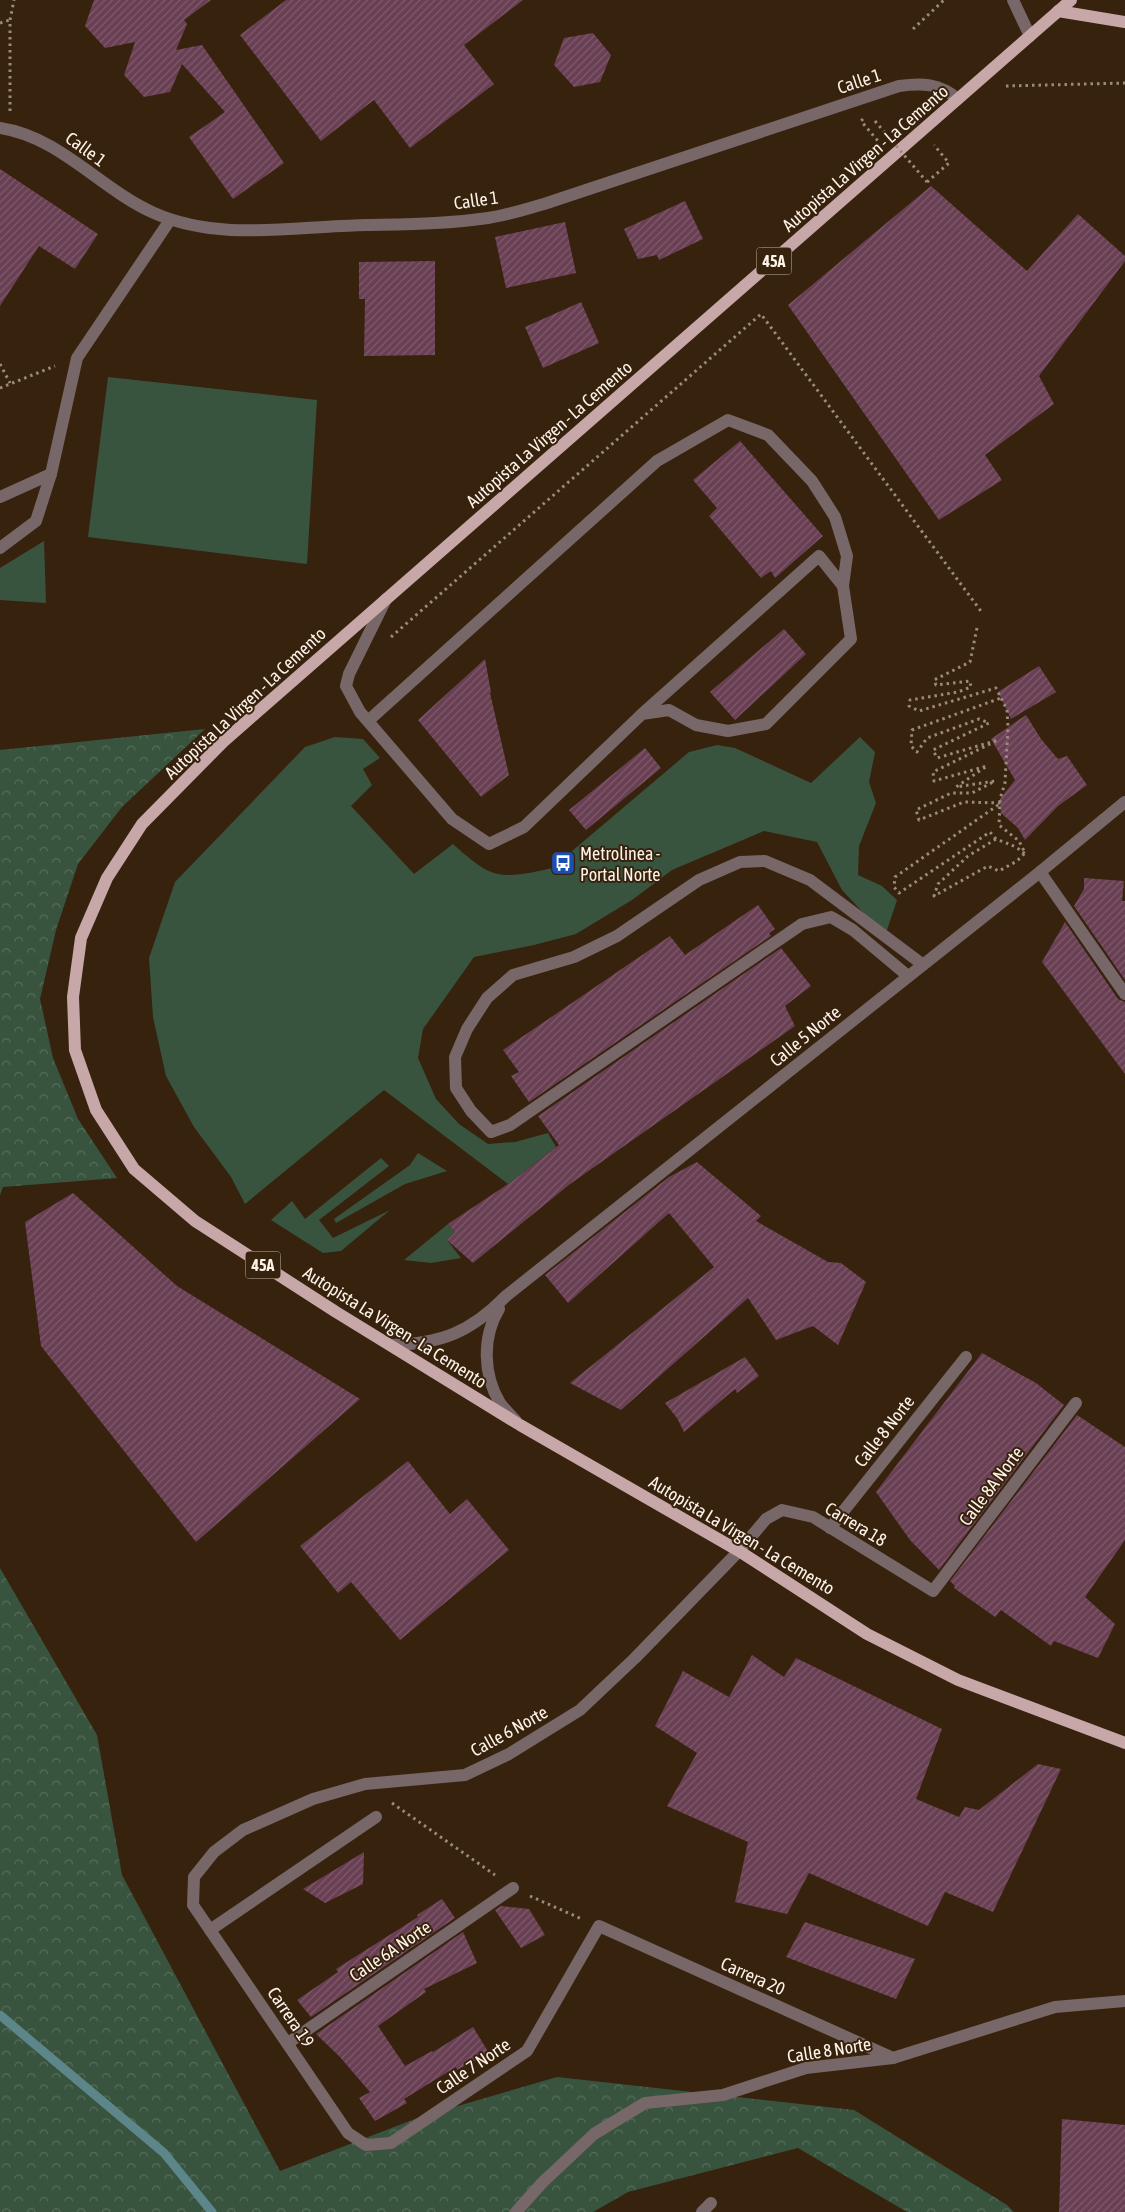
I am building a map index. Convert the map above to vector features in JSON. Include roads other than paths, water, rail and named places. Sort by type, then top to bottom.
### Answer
[{"type":"main road","name":"Autopista La Virgen - La Cemento","points":[[1071,0],[223,742],[142,824],[107,878],[81,938],[73,997],[75,1050],[96,1110],[134,1169],[195,1221],[336,1312],[391,1344],[520,1425],[739,1551],[867,1634],[958,1680],[1125,1743]]},
{"type":"main road","points":[[1058,11],[1125,22]]},
{"type":"street","points":[[1013,0],[1030,36]]},
{"type":"street","name":"Calle 1","points":[[5,128],[43,141],[111,189],[142,207],[170,220],[196,227],[246,230],[447,222],[490,218],[547,203],[898,86],[930,84],[941,87],[958,99]]},
{"type":"street","points":[[0,548],[36,521],[51,474],[78,358],[170,220]]},
{"type":"street","points":[[368,721],[658,461],[728,420],[768,435],[812,481],[835,518],[847,556],[843,586],[851,638],[766,724],[728,731],[696,725],[669,710],[642,714]]},
{"type":"street","points":[[0,497],[51,474]]},
{"type":"street","points":[[386,599],[349,674],[346,686],[360,712],[452,818],[489,844],[524,827],[642,714],[819,556],[843,586]]},
{"type":"street","name":"Calle 5 Norte","points":[[391,1344],[417,1344],[442,1339],[466,1330],[488,1315],[506,1296],[1040,872],[1125,802]]},
{"type":"street","points":[[908,976],[854,930],[831,917],[802,924],[510,1125],[490,1132],[471,1111],[456,1088],[455,1057],[467,1029],[487,998],[513,975],[574,957],[617,936],[699,880],[740,862],[765,861],[810,880],[922,964]]},
{"type":"street","points":[[1040,872],[1125,994]]},
{"type":"street","name":"Calle 5 Norte","points":[[506,1296],[492,1321],[486,1349],[488,1368],[489,1377],[500,1403],[520,1425]]},
{"type":"street","name":"Calle 8 Norte","points":[[830,1528],[966,1357]]},
{"type":"street","name":"Calle 8A Norte","points":[[934,1591],[1076,1403]]},
{"type":"street","name":"Carrera 18","points":[[739,1551],[766,1519],[782,1510],[813,1517],[934,1591]]},
{"type":"street","name":"Calle 6 Norte","points":[[193,1904],[194,1877],[214,1852],[243,1830],[313,1799],[365,1784],[464,1775],[509,1754],[580,1710],[635,1658],[739,1551]]},
{"type":"street","points":[[210,1930],[376,1817]]},
{"type":"street","name":"Calle 6A Norte","points":[[288,2042],[513,1888]]},
{"type":"street","name":"Carrera 19","points":[[193,1904],[348,2133],[366,2145]]},
{"type":"street","name":"Carrera 20","points":[[599,1926],[893,2058]]},
{"type":"street","name":"Calle 7 Norte","points":[[366,2145],[391,2143],[527,2051],[599,1926]]},
{"type":"street","name":"Calle 8 Norte","points":[[516,2212],[542,2183],[594,2134],[645,2103],[722,2095],[806,2068],[893,2058],[1055,2007],[1125,2000]]},
{"type":"waterway","points":[[0,2015],[164,2153],[212,2212]]},
{"type":"place","name":"Metrolinea - Portal Norte","points":[[563,863]]}]
